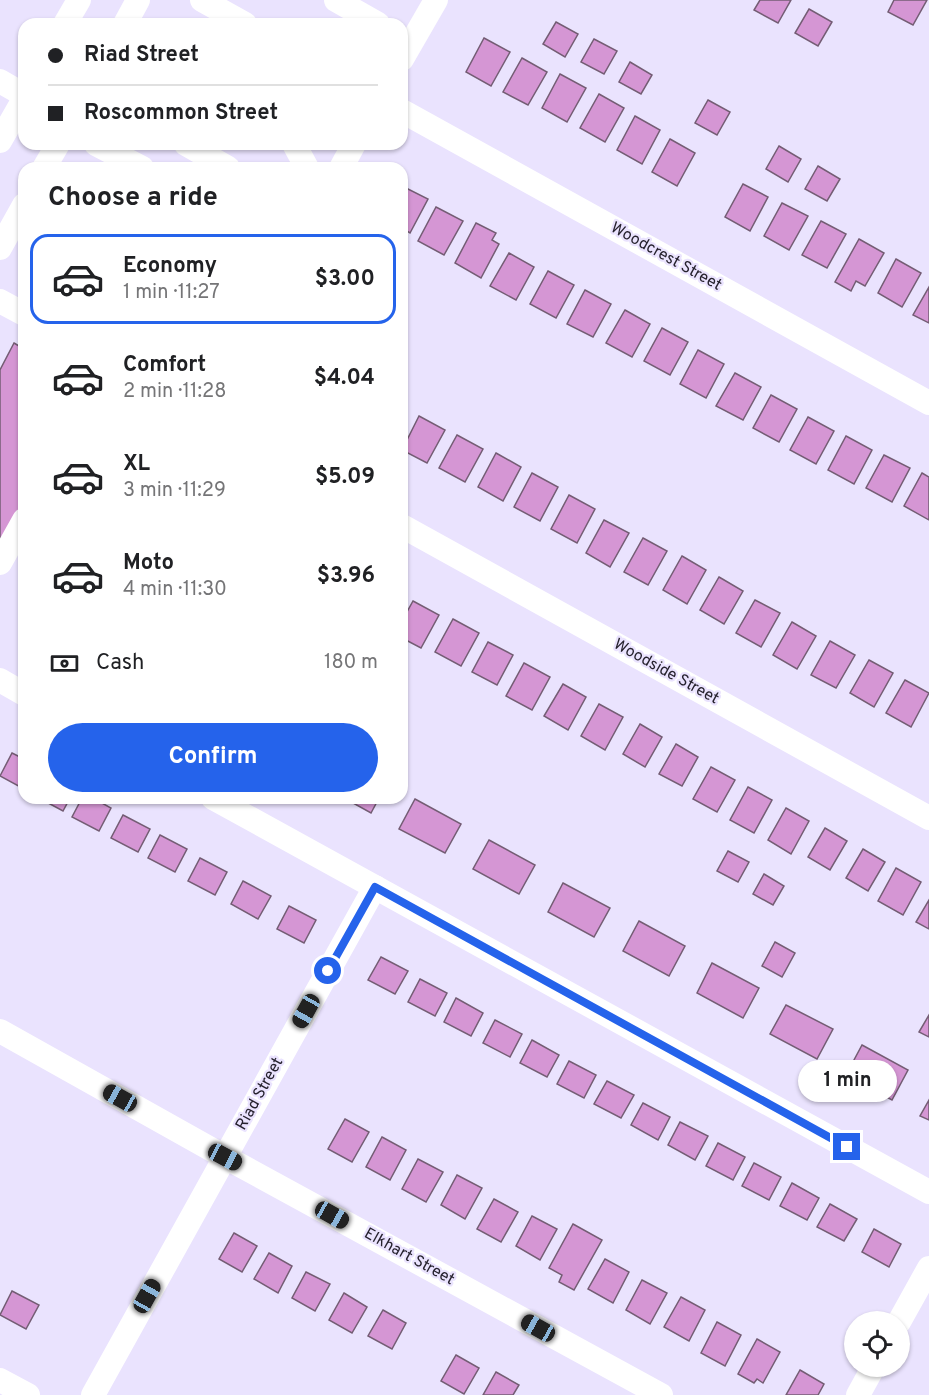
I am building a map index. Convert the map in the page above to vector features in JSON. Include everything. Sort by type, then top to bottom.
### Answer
[{"type":"street","points":[[68,18],[79,0]]},
{"type":"street","points":[[128,18],[138,0]]},
{"type":"street","points":[[202,0],[234,18]]},
{"type":"street","points":[[336,0],[368,18]]},
{"type":"street","points":[[408,42],[436,0]]},
{"type":"street","points":[[0,81],[18,93]]},
{"type":"street","points":[[0,141],[18,108]]},
{"type":"street","name":"Woodcrest Street","points":[[408,114],[929,404]]},
{"type":"street","points":[[108,150],[130,162]]},
{"type":"street","points":[[196,150],[218,162]]},
{"type":"street","points":[[0,248],[18,216]]},
{"type":"street","points":[[0,301],[18,311]]},
{"type":"street","name":"Woodside Street","points":[[408,529],[929,818]]},
{"type":"street","points":[[0,563],[18,531]]},
{"type":"street","points":[[0,680],[18,690]]},
{"type":"street","points":[[224,804],[929,1192]]},
{"type":"street","name":"Riad Street","points":[[93,1395],[375,887]]},
{"type":"street","name":"Elkhart Street","points":[[0,1030],[225,1157],[661,1395]]},
{"type":"street","points":[[905,1311],[929,1268]]},
{"type":"street","points":[[858,1395],[868,1377]]},
{"type":"street","points":[[0,1380],[28,1395]]},
{"type":"building","points":[[760,0],[791,0],[778,23],[754,10]]},
{"type":"building","points":[[894,0],[927,0],[913,25],[888,12]]},
{"type":"building","points":[[809,9],[832,22],[818,46],[795,33]]},
{"type":"building","points":[[556,22],[578,34],[565,57],[543,44]]},
{"type":"building","points":[[484,38],[510,52],[491,86],[466,72]]},
{"type":"building","points":[[594,39],[617,51],[604,74],[581,62]]},
{"type":"building","points":[[522,58],[547,72],[528,105],[503,92]]},
{"type":"building","points":[[630,62],[652,75],[641,94],[619,82]]},
{"type":"building","points":[[560,74],[586,88],[567,122],[542,108]]},
{"type":"building","points":[[599,94],[624,108],[605,142],[580,128]]},
{"type":"building","points":[[708,100],[730,112],[717,135],[695,123]]},
{"type":"building","points":[[635,116],[660,130],[642,164],[617,150]]},
{"type":"building","points":[[670,139],[695,153],[677,186],[652,172]]},
{"type":"building","points":[[779,146],[801,159],[788,182],[766,169]]},
{"type":"building","points":[[818,166],[840,179],[827,201],[805,189]]},
{"type":"building","points":[[743,184],[768,197],[750,231],[725,217]]},
{"type":"building","points":[[408,189],[428,199],[410,233],[408,232]]},
{"type":"building","points":[[782,203],[808,216],[789,250],[764,236]]},
{"type":"building","points":[[436,207],[463,221],[444,255],[418,241]]},
{"type":"building","points":[[821,221],[846,234],[827,268],[802,255]]},
{"type":"building","points":[[476,223],[496,233],[492,240],[499,244],[481,278],[455,263]]},
{"type":"building","points":[[859,239],[884,253],[865,286],[856,281],[851,291],[835,282]]},
{"type":"building","points":[[509,253],[534,267],[516,300],[490,286]]},
{"type":"building","points":[[896,259],[921,273],[902,307],[878,293]]},
{"type":"building","points":[[548,271],[574,285],[556,318],[530,304]]},
{"type":"building","points":[[929,287],[929,323],[913,315]]},
{"type":"building","points":[[585,290],[611,304],[593,337],[567,324]]},
{"type":"building","points":[[625,310],[650,324],[632,357],[606,343]]},
{"type":"building","points":[[662,328],[688,342],[670,375],[644,361]]},
{"type":"building","points":[[14,343],[18,345],[18,517],[0,549],[0,370]]},
{"type":"building","points":[[698,350],[724,364],[706,398],[680,384]]},
{"type":"building","points":[[735,373],[761,387],[743,420],[716,406]]},
{"type":"building","points":[[771,395],[797,409],[779,442],[753,428]]},
{"type":"building","points":[[419,416],[445,430],[427,463],[408,453],[408,438]]},
{"type":"building","points":[[808,417],[834,431],[816,464],[790,450]]},
{"type":"building","points":[[457,435],[483,449],[465,482],[439,468]]},
{"type":"building","points":[[846,436],[872,450],[854,484],[828,470]]},
{"type":"building","points":[[496,453],[521,467],[503,501],[478,487]]},
{"type":"building","points":[[884,455],[910,468],[892,502],[866,488]]},
{"type":"building","points":[[532,473],[558,487],[540,521],[514,507]]},
{"type":"building","points":[[922,473],[929,477],[929,520],[904,506]]},
{"type":"building","points":[[569,495],[595,509],[577,543],[551,529]]},
{"type":"building","points":[[604,520],[629,533],[610,567],[586,553]]},
{"type":"building","points":[[643,538],[667,551],[648,585],[624,572]]},
{"type":"building","points":[[682,556],[706,570],[687,604],[663,590]]},
{"type":"building","points":[[719,577],[743,591],[724,624],[700,610]]},
{"type":"building","points":[[755,600],[780,613],[761,647],[736,633]]},
{"type":"building","points":[[413,601],[439,615],[421,648],[408,641],[408,610]]},
{"type":"building","points":[[453,619],[479,633],[461,666],[435,652]]},
{"type":"building","points":[[792,622],[816,636],[797,669],[773,655]]},
{"type":"building","points":[[830,641],[855,655],[836,688],[811,675]]},
{"type":"building","points":[[488,642],[513,655],[497,685],[472,672]]},
{"type":"building","points":[[869,660],[893,673],[874,707],[850,693]]},
{"type":"building","points":[[524,663],[550,677],[532,710],[506,696]]},
{"type":"building","points":[[905,680],[929,693],[911,727],[886,713]]},
{"type":"building","points":[[563,684],[586,697],[568,730],[544,716]]},
{"type":"building","points":[[599,704],[623,717],[605,750],[581,736]]},
{"type":"building","points":[[640,724],[662,737],[645,767],[623,754]]},
{"type":"building","points":[[676,744],[698,757],[682,786],[659,774]]},
{"type":"building","points":[[12,753],[18,756],[18,786],[0,776]]},
{"type":"building","points":[[711,767],[735,780],[717,812],[693,799]]},
{"type":"building","points":[[748,787],[772,800],[754,833],[730,820]]},
{"type":"building","points":[[415,799],[461,824],[445,853],[399,829]]},
{"type":"building","points":[[50,804],[67,804],[63,811]]},
{"type":"building","points":[[79,804],[104,804],[111,808],[99,831],[72,817]]},
{"type":"building","points":[[355,804],[376,804],[371,813]]},
{"type":"building","points":[[786,808],[809,821],[791,854],[768,840]]},
{"type":"building","points":[[123,815],[150,829],[138,852],[111,838]]},
{"type":"building","points":[[825,828],[847,841],[830,870],[808,857]]},
{"type":"building","points":[[160,835],[187,849],[175,872],[148,858]]},
{"type":"building","points":[[489,840],[535,865],[519,894],[473,869]]},
{"type":"building","points":[[863,849],[885,862],[868,891],[846,878]]},
{"type":"building","points":[[728,851],[749,862],[738,882],[717,871]]},
{"type":"building","points":[[200,858],[227,872],[215,895],[188,881]]},
{"type":"building","points":[[896,868],[921,882],[903,915],[878,901]]},
{"type":"building","points":[[764,874],[784,886],[773,905],[753,894]]},
{"type":"building","points":[[243,881],[271,896],[258,919],[231,904]]},
{"type":"building","points":[[563,883],[610,908],[594,937],[548,912]]},
{"type":"building","points":[[929,900],[929,929],[916,922]]},
{"type":"building","points":[[289,906],[316,920],[304,943],[277,929]]},
{"type":"building","points":[[639,921],[685,946],[669,976],[623,951]]},
{"type":"building","points":[[775,942],[795,953],[782,977],[762,966]]},
{"type":"building","points":[[381,957],[408,971],[395,994],[368,980]]},
{"type":"building","points":[[712,963],[759,988],[743,1018],[697,993]]},
{"type":"building","points":[[420,979],[447,993],[435,1016],[408,1002]]},
{"type":"building","points":[[456,998],[483,1013],[471,1036],[444,1022]]},
{"type":"building","points":[[786,1005],[833,1029],[817,1059],[770,1034]]},
{"type":"building","points":[[929,1015],[929,1037],[919,1032]]},
{"type":"building","points":[[495,1020],[522,1034],[510,1057],[483,1043]]},
{"type":"building","points":[[532,1040],[559,1055],[547,1077],[520,1063]]},
{"type":"building","points":[[862,1045],[908,1070],[892,1100],[846,1075]]},
{"type":"building","points":[[569,1061],[596,1075],[584,1098],[557,1084]]},
{"type":"building","points":[[607,1081],[634,1095],[621,1118],[594,1104]]},
{"type":"building","points":[[929,1100],[929,1120],[920,1116]]},
{"type":"building","points":[[643,1103],[670,1117],[658,1140],[631,1125]]},
{"type":"building","points":[[345,1119],[369,1132],[352,1162],[328,1149]]},
{"type":"building","points":[[680,1122],[708,1136],[695,1160],[668,1145]]},
{"type":"building","points":[[382,1137],[406,1150],[390,1180],[366,1167]]},
{"type":"building","points":[[718,1143],[745,1157],[733,1180],[706,1166]]},
{"type":"building","points":[[418,1159],[443,1172],[426,1202],[402,1189]]},
{"type":"building","points":[[754,1163],[781,1177],[769,1200],[742,1186]]},
{"type":"building","points":[[457,1175],[482,1188],[465,1219],[441,1205]]},
{"type":"building","points":[[792,1183],[819,1198],[807,1220],[780,1206]]},
{"type":"building","points":[[494,1199],[518,1212],[501,1242],[477,1229]]},
{"type":"building","points":[[830,1204],[857,1219],[844,1241],[817,1227]]},
{"type":"building","points":[[532,1216],[557,1229],[540,1260],[516,1246]]},
{"type":"building","points":[[573,1224],[602,1240],[574,1290],[559,1282],[562,1275],[549,1268]]},
{"type":"building","points":[[874,1229],[901,1244],[889,1267],[862,1252]]},
{"type":"building","points":[[234,1233],[257,1246],[242,1272],[219,1259]]},
{"type":"building","points":[[269,1253],[292,1266],[278,1293],[254,1279]]},
{"type":"building","points":[[605,1259],[629,1272],[613,1303],[588,1289]]},
{"type":"building","points":[[306,1272],[330,1284],[315,1311],[292,1298]]},
{"type":"building","points":[[642,1280],[667,1293],[650,1324],[626,1310]]},
{"type":"building","points":[[12,1291],[39,1305],[26,1329],[0,1315]]},
{"type":"building","points":[[344,1293],[367,1307],[352,1333],[329,1320]]},
{"type":"building","points":[[681,1297],[705,1310],[689,1341],[664,1327]]},
{"type":"building","points":[[383,1310],[406,1323],[392,1349],[368,1336]]},
{"type":"building","points":[[717,1322],[741,1335],[725,1366],[701,1353]]},
{"type":"building","points":[[757,1339],[780,1352],[763,1383],[757,1379],[754,1383],[738,1374]]},
{"type":"building","points":[[456,1355],[479,1368],[464,1394],[441,1381]]},
{"type":"building","points":[[800,1370],[824,1384],[818,1395],[786,1395]]},
{"type":"building","points":[[496,1372],[519,1385],[513,1395],[483,1395]]},
{"type":"route","points":[[328,971],[375,887],[847,1147]]}]
